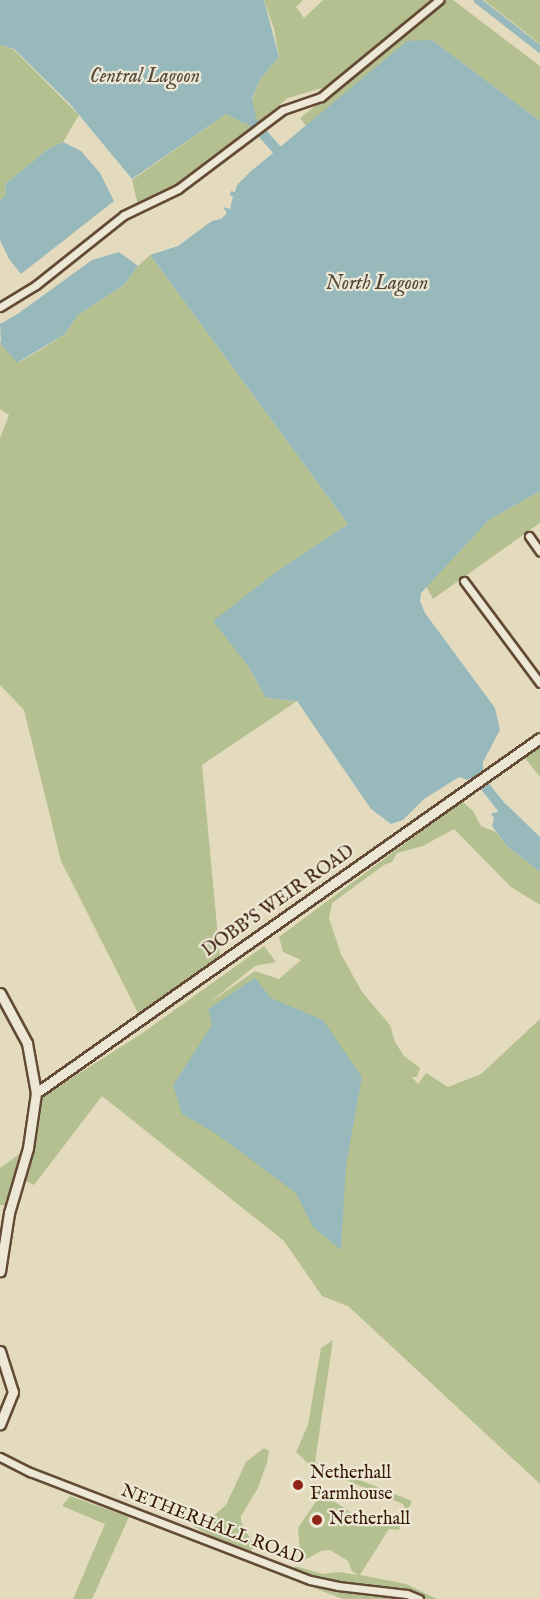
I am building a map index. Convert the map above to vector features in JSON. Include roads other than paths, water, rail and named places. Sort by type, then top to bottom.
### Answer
[{"type":"street","points":[[0,307],[36,285],[124,215],[178,189],[283,110],[321,97],[439,0]]},
{"type":"street","points":[[529,536],[540,552]]},
{"type":"street","points":[[464,581],[540,683]]},
{"type":"street","name":"DOBB'S WEIR ROAD","points":[[36,1093],[540,738]]},
{"type":"street","points":[[0,993],[27,1043],[36,1093],[28,1148],[9,1212],[0,1271]]},
{"type":"street","points":[[0,1351],[13,1392],[0,1425]]},
{"type":"street","name":"NETHERHALL ROAD","points":[[0,1457],[40,1476],[310,1580],[338,1586],[407,1594],[419,1599]]},
{"type":"water","name":"Central Lagoon","points":[[0,0],[264,0],[279,57],[261,78],[252,98],[256,116],[245,124],[226,114],[132,179],[70,104],[14,49],[0,45]]},
{"type":"water","name":"North Lagoon","points":[[432,40],[540,121],[540,491],[489,520],[421,593],[420,601],[425,613],[495,708],[500,730],[483,762],[483,770],[468,780],[459,777],[424,799],[403,820],[391,824],[371,809],[297,701],[266,698],[248,666],[213,621],[276,572],[348,524],[150,255],[178,246],[212,221],[221,219],[227,213],[223,207],[230,209],[233,196],[230,195],[231,191],[235,192],[237,185],[250,172],[407,41]]},
{"type":"water","points":[[63,142],[81,151],[100,173],[114,201],[21,274],[9,259],[0,240],[0,200],[6,195],[5,184],[48,149]]},
{"type":"water","points":[[119,252],[138,266],[124,285],[78,315],[65,334],[17,363],[1,344],[0,324],[19,313],[92,260]]},
{"type":"water","points":[[506,804],[540,837],[540,872],[507,846],[492,826],[494,818],[491,814],[500,811]]},
{"type":"water","points":[[255,978],[271,998],[323,1020],[362,1077],[346,1165],[341,1250],[313,1227],[296,1193],[215,1133],[182,1114],[173,1085],[212,1025],[208,1009]]},
{"type":"waterway","points":[[477,0],[540,49]]},
{"type":"waterway","points":[[251,120],[277,150]]},
{"type":"waterway","points":[[476,775],[510,818]]},
{"type":"place","name":"Netherhall Farmhouse","points":[[298,1485]]},
{"type":"place","name":"Netherhall","points":[[317,1520]]}]
